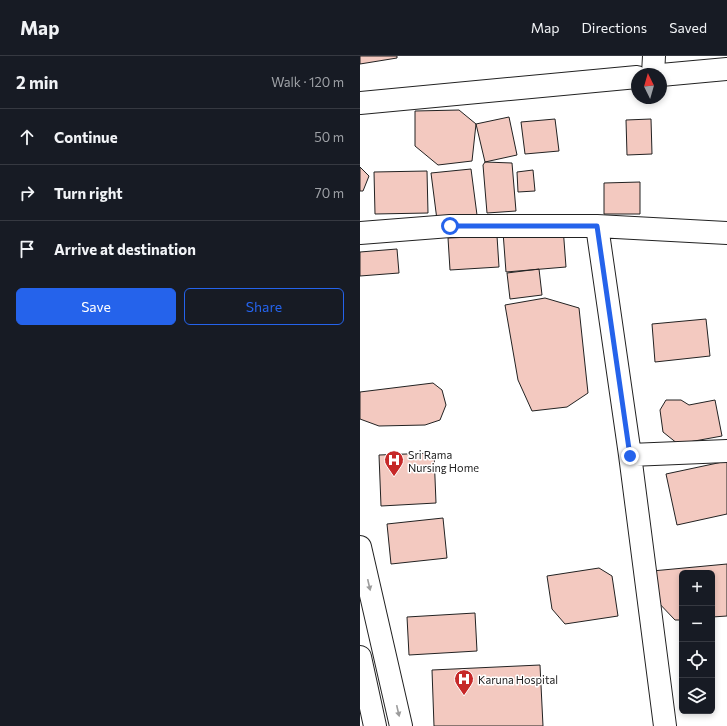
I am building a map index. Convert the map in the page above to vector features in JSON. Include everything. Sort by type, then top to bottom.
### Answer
[{"type":"main road","points":[[653,68],[654,56]]},
{"type":"main road","points":[[667,74],[727,69]]},
{"type":"main road","points":[[360,103],[631,78]]},
{"type":"main road","points":[[360,232],[450,226],[597,226],[727,233]]},
{"type":"main road","points":[[597,226],[630,456],[664,726]]},
{"type":"main road","points":[[630,456],[727,451]]},
{"type":"main road","points":[[360,547],[401,726]]},
{"type":"main road","points":[[360,658],[375,726]]},
{"type":"building","points":[[360,56],[397,56],[397,58],[360,64]]},
{"type":"building","points":[[459,110],[476,124],[472,161],[438,165],[415,146],[415,111]]},
{"type":"building","points":[[509,117],[517,155],[485,162],[476,124]]},
{"type":"building","points":[[555,119],[559,151],[525,154],[521,122]]},
{"type":"building","points":[[651,119],[652,154],[627,155],[626,120]]},
{"type":"building","points":[[485,162],[512,163],[516,211],[487,213],[483,165]]},
{"type":"building","points":[[360,167],[369,176],[363,191],[360,191]]},
{"type":"building","points":[[471,169],[477,215],[437,220],[431,173]]},
{"type":"building","points":[[533,170],[535,191],[518,192],[517,172]]},
{"type":"building","points":[[427,171],[428,213],[375,214],[374,172]]},
{"type":"building","points":[[640,182],[640,214],[604,214],[604,183]]},
{"type":"building","points":[[563,227],[566,267],[506,272],[503,232]]},
{"type":"building","points":[[497,236],[499,267],[450,270],[448,238]]},
{"type":"building","points":[[397,249],[399,273],[360,276],[360,252]]},
{"type":"building","points":[[539,269],[542,295],[510,299],[507,273]]},
{"type":"building","points":[[545,298],[579,308],[588,393],[567,407],[532,411],[518,380],[505,305]]},
{"type":"building","points":[[706,319],[710,356],[655,362],[652,324]]},
{"type":"building","points":[[433,383],[442,390],[446,405],[440,420],[425,425],[379,426],[360,419],[360,392]]},
{"type":"building","points":[[666,400],[681,400],[689,405],[715,400],[722,436],[678,444],[663,432],[660,410]]},
{"type":"building","points":[[434,453],[436,503],[381,506],[379,455]]},
{"type":"building","points":[[727,461],[727,514],[677,525],[666,474]]},
{"type":"building","points":[[443,518],[447,558],[391,564],[387,524]]},
{"type":"building","points":[[727,564],[727,616],[715,617],[715,570],[679,570],[679,620],[675,620],[655,599],[652,571]]},
{"type":"building","points":[[599,568],[612,576],[618,616],[565,624],[552,609],[547,576]]},
{"type":"building","points":[[475,613],[477,651],[409,655],[407,617]]},
{"type":"building","points":[[540,665],[543,726],[434,726],[432,670]]},
{"type":"place","name":"Sri Rama Nursing Home","points":[[394,477]]},
{"type":"place","name":"Karuna Hospital","points":[[464,696]]},
{"type":"route","points":[[450,226],[597,226],[630,456]]}]
